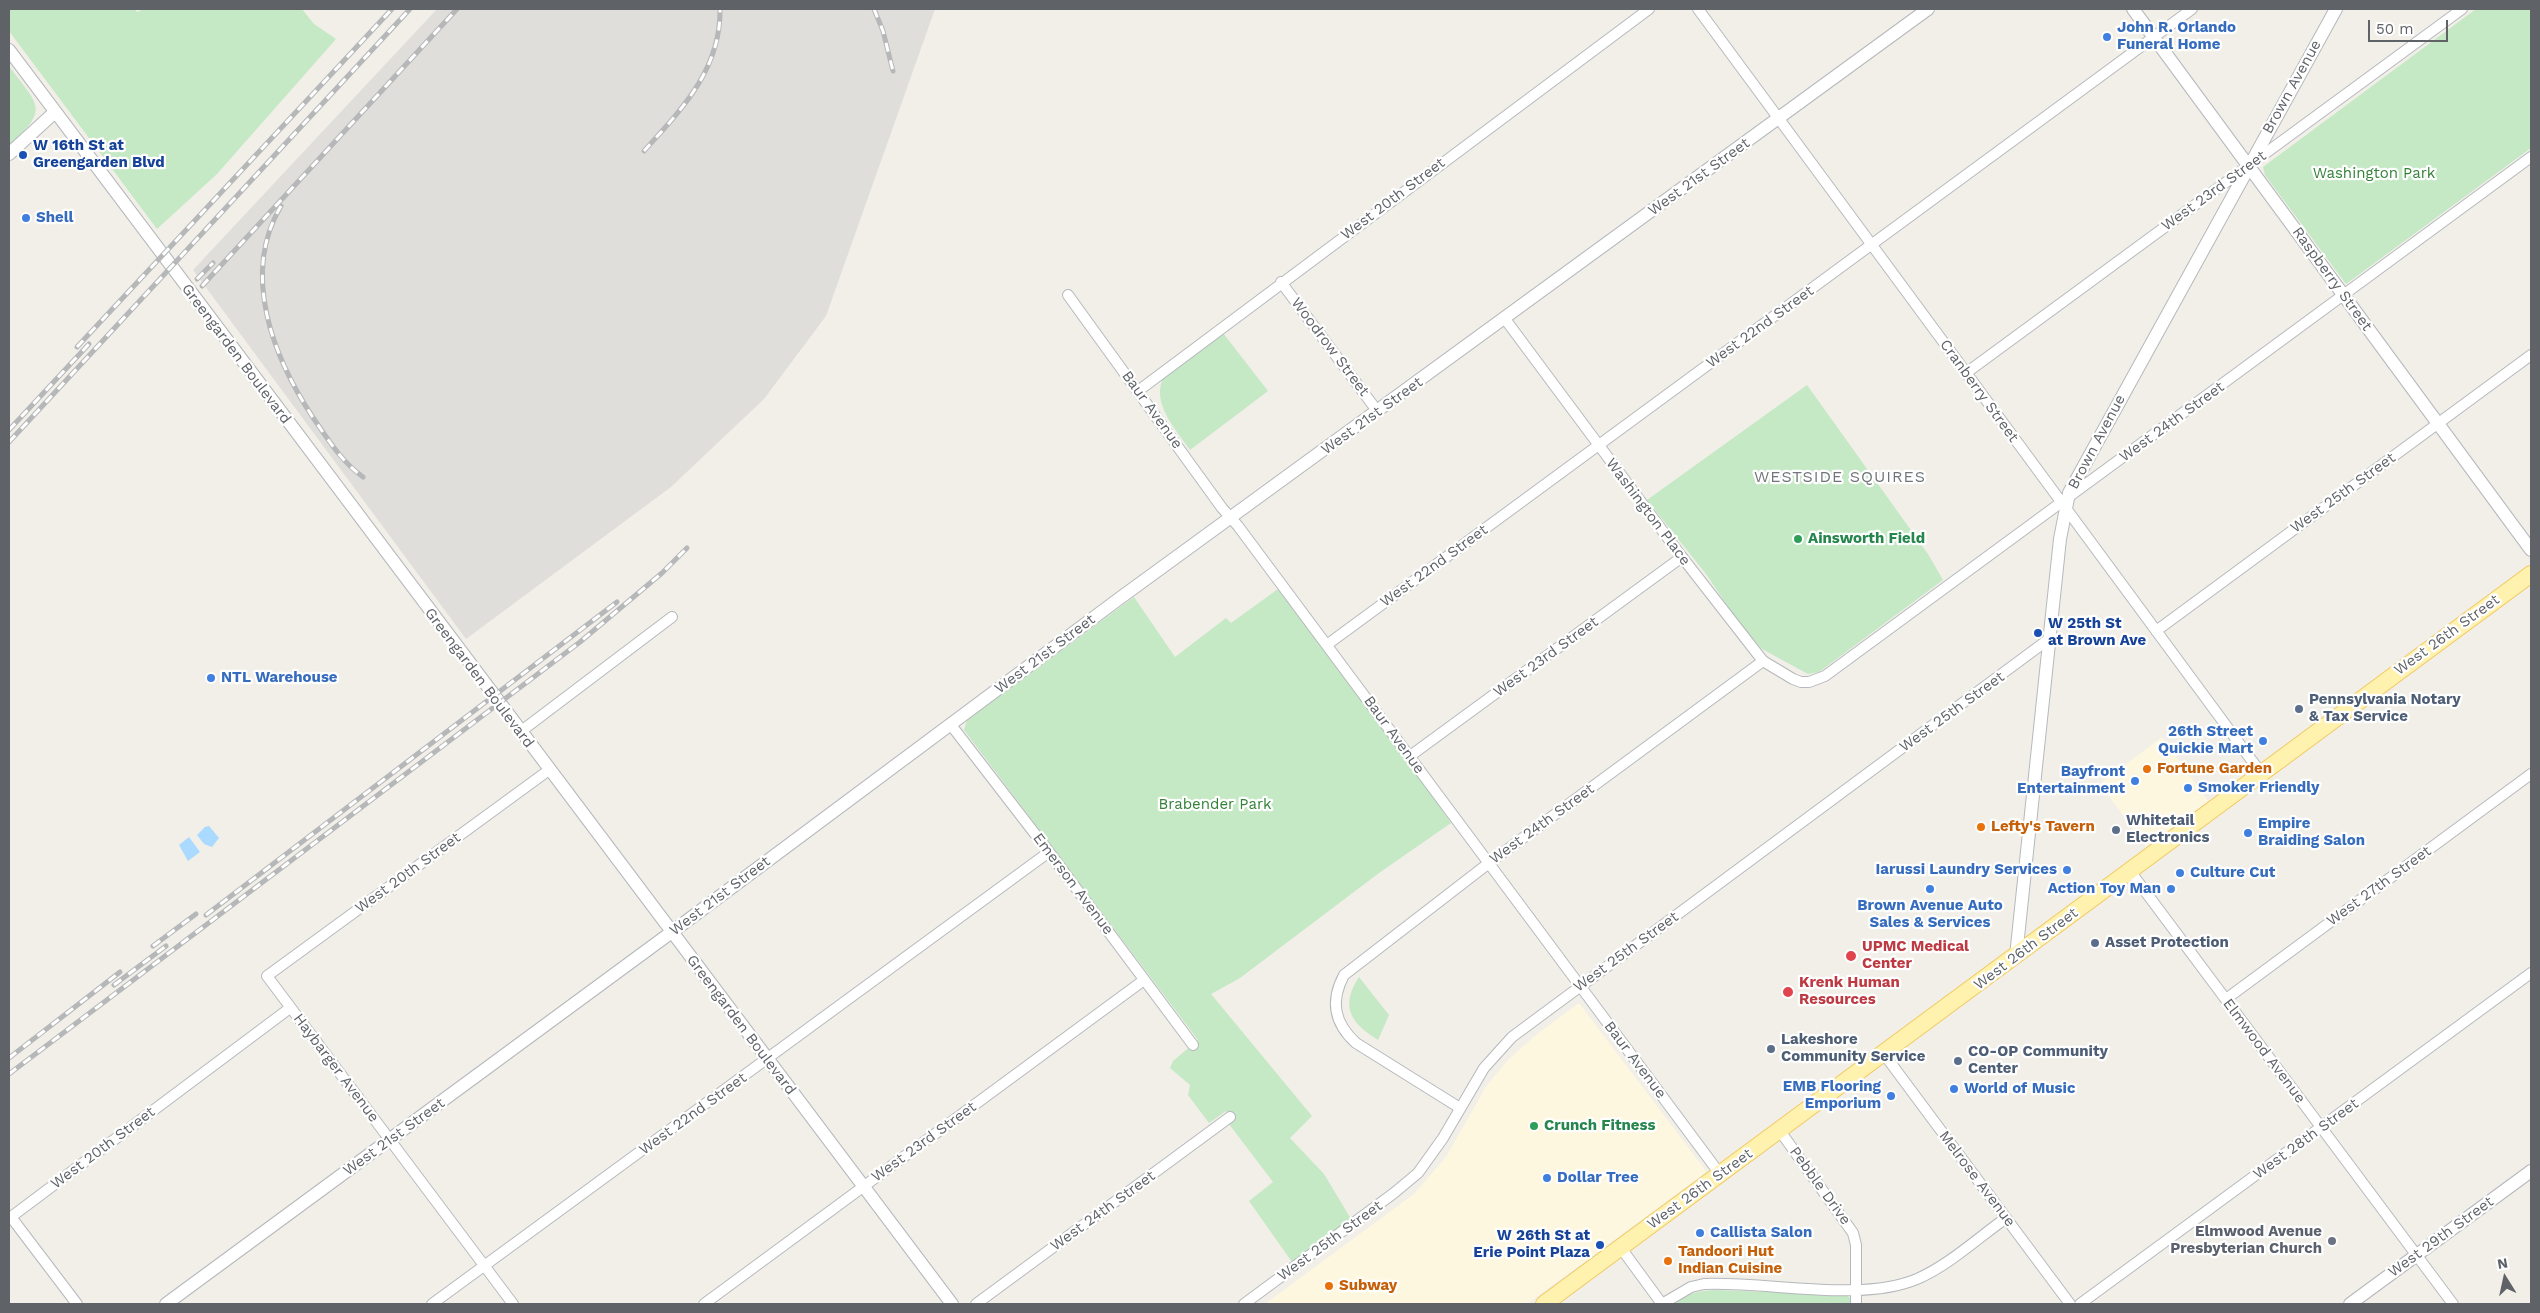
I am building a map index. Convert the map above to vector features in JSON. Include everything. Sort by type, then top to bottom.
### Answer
[{"type":"main road","name":"West 26th Street","points":[[1544,1304],[2531,574]]},
{"type":"street","name":"West 20th Street","points":[[1138,391],[1649,9]]},
{"type":"street","name":"Cranberry Street","points":[[1698,9],[1966,373],[2065,503],[2156,631],[2261,773]]},
{"type":"street","name":"West 21st Street","points":[[166,1304],[1231,518],[1928,9]]},
{"type":"street","name":"Raspberry Street","points":[[2133,9],[2531,550]]},
{"type":"street","name":"West 22nd Street","points":[[1328,644],[2192,9]]},
{"type":"street","name":"Brown Avenue","points":[[2016,956],[2065,503],[2084,463],[2336,9]]},
{"type":"street","name":"West 23rd Street","points":[[1966,373],[2462,9]]},
{"type":"street","name":"Greengarden Boulevard","points":[[9,50],[671,933],[952,1304]]},
{"type":"street","points":[[9,154],[55,112]]},
{"type":"street","name":"West 24th Street","points":[[1809,682],[1825,676],[2065,503],[2531,157]]},
{"type":"street","name":"Woodrow Street","points":[[1282,282],[1378,412]]},
{"type":"street","name":"Baur Avenue","points":[[1068,296],[1720,1174]]},
{"type":"street","name":"Washington Place","points":[[1505,319],[1682,557],[1763,661],[1793,679],[1809,682]]},
{"type":"street","name":"West 25th Street","points":[[2156,631],[2531,355]]},
{"type":"street","name":"West 23rd Street","points":[[1410,756],[1682,557]]},
{"type":"street","points":[[520,732],[672,617]]},
{"type":"street","name":"West 25th Street","points":[[1244,1304],[1407,1183],[1435,1151],[1484,1068],[1502,1046],[1580,986],[2049,639]]},
{"type":"street","name":"West 24th Street","points":[[1460,1108],[1356,1043],[1346,1033],[1339,1022],[1335,1010],[1335,998],[1338,987],[1350,968],[1763,661]]},
{"type":"street","name":"Emerson Avenue","points":[[951,725],[1050,852],[1193,1045]]},
{"type":"street","name":"West 20th Street","points":[[266,976],[549,770]]},
{"type":"street","name":"West 27th Street","points":[[2226,999],[2531,774]]},
{"type":"street","name":"West 22nd Street","points":[[432,1304],[1050,852]]},
{"type":"street","name":"Elmwood Avenue","points":[[2130,871],[2453,1304]]},
{"type":"street","name":"West 28th Street","points":[[2080,1304],[2531,973]]},
{"type":"street","name":"Haybarger Avenue","points":[[266,976],[513,1304]]},
{"type":"street","name":"West 23rd Street","points":[[704,1304],[1144,980]]},
{"type":"street","name":"West 20th Street","points":[[77,1304],[11,1217],[290,1008]]},
{"type":"street","name":"Melrose Avenue","points":[[1884,1054],[2070,1304]]},
{"type":"street","name":"West 24th Street","points":[[976,1304],[1230,1118]]},
{"type":"street","name":"Pebble Drive","points":[[1780,1131],[1853,1233],[1856,1245],[1856,1304]]},
{"type":"street","name":"West 29th Street","points":[[2350,1304],[2531,1171]]},
{"type":"street","points":[[1620,1248],[1662,1304],[1684,1290],[1704,1284],[1855,1289],[1895,1286],[1923,1276],[2006,1218]]},
{"type":"shaded area","points":[[437,9],[935,9],[826,316],[764,399],[671,487],[466,639],[193,270]]},
{"type":"shaded area","points":[[2162,737],[2208,801],[2146,847],[2100,784]]},
{"type":"shaded area","points":[[1579,1003],[1706,1171],[1701,1176],[1527,1304],[1265,1304],[1414,1194],[1446,1157],[1487,1085],[1509,1059],[1536,1035]]},
{"type":"green space","points":[[9,9],[135,9],[137,12],[144,9],[302,9],[314,24],[336,39],[217,174],[157,229],[9,31]]},
{"type":"green space","name":"Washington Park","points":[[2476,9],[2531,9],[2531,148],[2346,284],[2265,175],[2263,167]]},
{"type":"green space","points":[[9,66],[33,99],[36,107],[31,123],[9,146]]},
{"type":"green space","points":[[1223,333],[1268,391],[1190,450],[1166,415],[1160,396],[1161,386],[1164,376]]},
{"type":"green space","name":"Ainsworth Field","points":[[1807,385],[1928,554],[1943,580],[1819,672],[1808,674],[1762,649],[1741,626],[1706,574],[1647,500]]},
{"type":"green space","name":"Brabender Park","points":[[1278,589],[1361,693],[1451,823],[1379,873],[1240,978],[1211,994],[1312,1116],[1290,1138],[1324,1174],[1351,1219],[1292,1262],[1249,1201],[1273,1182],[1229,1124],[1234,1120],[1226,1111],[1209,1123],[1188,1095],[1190,1085],[1170,1068],[1173,1061],[1198,1040],[964,730],[967,720],[1134,597],[1175,657],[1226,618],[1231,623]]},
{"type":"green space","points":[[1359,977],[1389,1015],[1378,1040],[1361,1027],[1351,1013],[1350,997]]},
{"type":"green space","points":[[1714,1290],[1846,1295],[1852,1300],[1851,1304],[1676,1304],[1688,1295]]},
{"type":"water","points":[[209,826],[219,838],[212,847],[204,844],[197,835],[205,827]]},
{"type":"water","points":[[189,837],[200,852],[188,861],[179,845]]},
{"type":"railway","points":[[77,347],[392,9]]},
{"type":"railway","points":[[9,442],[410,9]]},
{"type":"railway","points":[[202,286],[457,9]]},
{"type":"railway","points":[[644,151],[672,120],[697,87],[714,51],[719,31],[720,9]]},
{"type":"railway","points":[[874,9],[883,31],[893,71]]},
{"type":"railway","points":[[281,206],[269,233],[263,260],[263,288],[267,316],[275,343],[286,370],[314,419],[342,458],[363,477]]},
{"type":"railway","points":[[197,279],[213,263]]},
{"type":"railway","points":[[9,430],[89,344]]},
{"type":"railway","points":[[9,1074],[580,642],[662,573],[687,548]]},
{"type":"railway","points":[[206,915],[617,602]]},
{"type":"railway","points":[[153,946],[196,914]]},
{"type":"railway","points":[[114,985],[166,946]]},
{"type":"railway","points":[[9,1058],[120,972]]},
{"type":"place","name":"John R. Orlando Funeral Home","points":[[2107,37]]},
{"type":"place","name":"W 16th St at Greengarden Blvd","points":[[23,155]]},
{"type":"place","name":"Shell","points":[[26,218]]},
{"type":"place","name":"Ainsworth Field","points":[[1798,539]]},
{"type":"place","name":"W 25th St at Brown Ave","points":[[2038,633]]},
{"type":"place","name":"NTL Warehouse","points":[[211,678]]},
{"type":"place","name":"Pennsylvania Notary & Tax Service","points":[[2299,709]]},
{"type":"place","name":"26th Street Quickie Mart","points":[[2263,741]]},
{"type":"place","name":"Fortune Garden","points":[[2147,769]]},
{"type":"place","name":"Bayfront Entertainment","points":[[2135,781]]},
{"type":"place","name":"Smoker Friendly","points":[[2188,788]]},
{"type":"place","name":"Lefty's Tavern","points":[[1981,827]]},
{"type":"place","name":"Whitetail Electronics","points":[[2116,830]]},
{"type":"place","name":"Empire Braiding Salon","points":[[2248,833]]},
{"type":"place","name":"Iarussi Laundry Services","points":[[2067,870]]},
{"type":"place","name":"Culture Cut","points":[[2180,873]]},
{"type":"place","name":"Brown Avenue Auto Sales & Services","points":[[1930,889]]},
{"type":"place","name":"Action Toy Man","points":[[2171,889]]},
{"type":"place","name":"Asset Protection","points":[[2095,943]]},
{"type":"place","name":"UPMC Medical Center","points":[[1851,956]]},
{"type":"place","name":"Krenk Human Resources","points":[[1788,992]]},
{"type":"place","name":"Lakeshore Community Service","points":[[1771,1049]]},
{"type":"place","name":"CO-OP Community Center","points":[[1958,1061]]},
{"type":"place","name":"World of Music","points":[[1954,1089]]},
{"type":"place","name":"EMB Flooring Emporium","points":[[1891,1096]]},
{"type":"place","name":"Crunch Fitness","points":[[1534,1126]]},
{"type":"place","name":"Dollar Tree","points":[[1547,1178]]},
{"type":"place","name":"Callista Salon","points":[[1700,1233]]},
{"type":"place","name":"Elmwood Avenue Presbyterian Church","points":[[2332,1241]]},
{"type":"place","name":"W 26th St at Erie Point Plaza","points":[[1600,1245]]},
{"type":"place","name":"Tandoori Hut Indian Cuisine","points":[[1668,1261]]},
{"type":"place","name":"Subway","points":[[1329,1286]]},
{"type":"district","name":"WESTSIDE SQUIRES","points":[[1840,477]]}]
